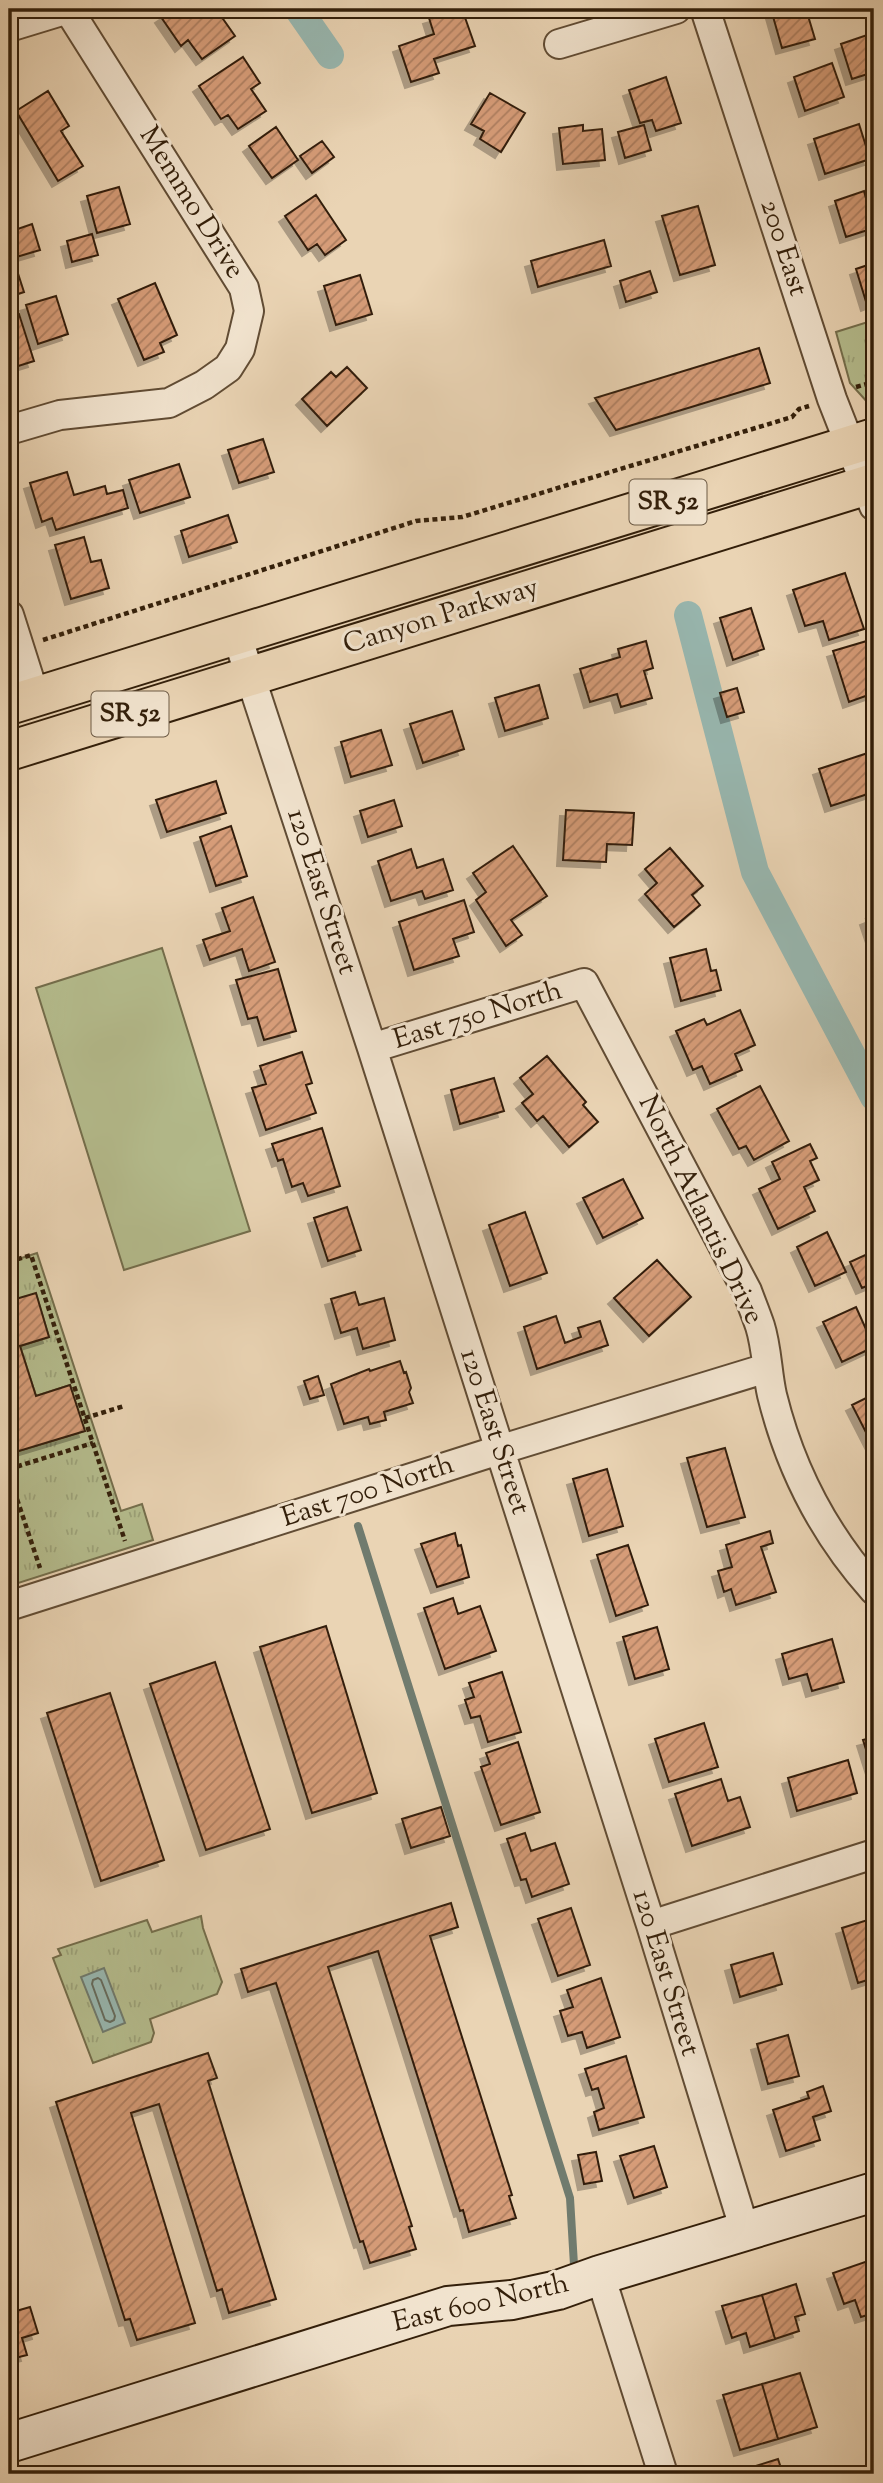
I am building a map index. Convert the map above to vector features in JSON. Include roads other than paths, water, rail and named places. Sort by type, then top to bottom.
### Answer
[{"type":"highway","name":"Canyon Parkway","points":[[22,701],[863,442]]},
{"type":"highway","name":"Canyon Parkway","points":[[9,751],[872,491]]},
{"type":"street","name":"Memmo Drive","points":[[9,27],[68,9],[244,288],[249,311],[240,349],[228,368],[204,385],[169,403],[60,415],[9,430]]},
{"type":"street","points":[[559,44],[676,9]]},
{"type":"street","name":"200 East","points":[[705,9],[832,399],[863,442],[872,491]]},
{"type":"street","points":[[9,615],[22,701]]},
{"type":"street","name":"120 East Street","points":[[237,636],[372,1048],[651,1924],[745,2231]]},
{"type":"street","name":"East 750 North","points":[[372,1048],[584,984]]},
{"type":"street","name":"North Atlantis Drive","points":[[584,984],[747,1291],[761,1327],[783,1436],[806,1492],[828,1531],[854,1568],[874,1590]]},
{"type":"street","name":"East 700 North","points":[[9,1606],[499,1450],[768,1368]]},
{"type":"street","points":[[651,1924],[874,1854]]},
{"type":"street","name":"East 600 North","points":[[9,2443],[448,2306],[512,2300],[558,2290],[874,2192]]},
{"type":"street","points":[[600,2275],[663,2474]]},
{"type":"water","points":[[104,1968],[125,2023],[103,2032],[81,1977]]},
{"type":"waterway","points":[[298,9],[330,55]]},
{"type":"waterway","points":[[688,615],[755,872],[874,1097]]},
{"type":"waterway","points":[[358,1526],[570,2198],[574,2265]]}]
